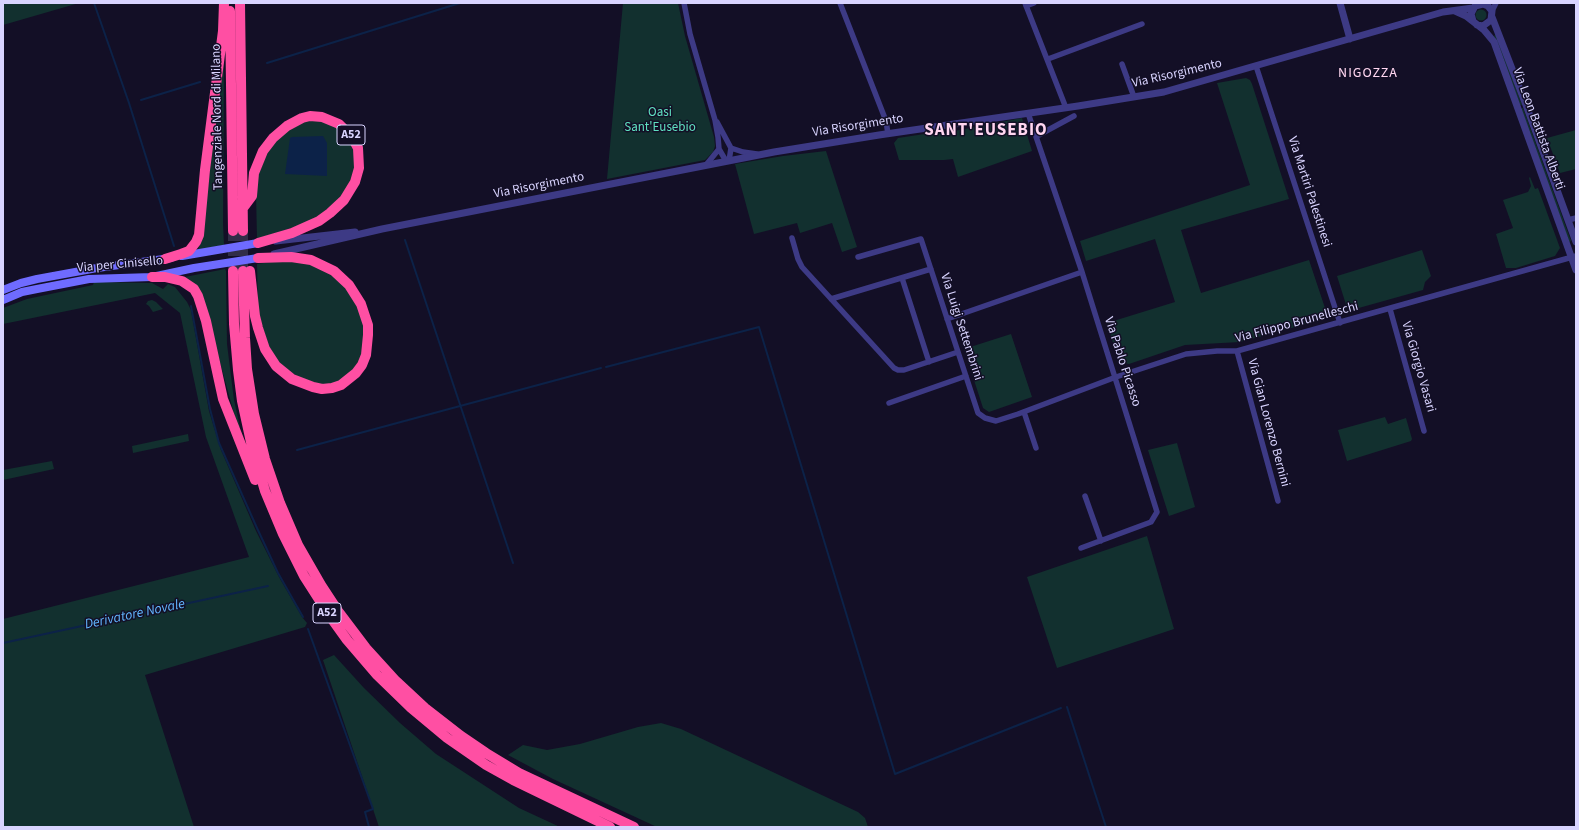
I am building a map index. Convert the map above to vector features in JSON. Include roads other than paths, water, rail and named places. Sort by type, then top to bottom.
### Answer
[{"type":"highway","points":[[165,259],[189,251],[199,235],[205,170],[223,30],[224,3]]},
{"type":"highway","name":"Tangenziale Nord di Milano","points":[[230,3],[238,231],[242,208],[240,3]]},
{"type":"highway","name":"A52","points":[[242,208],[252,196],[254,174],[263,151],[273,138],[287,126],[302,118],[310,116],[322,117],[339,124],[352,137],[358,148],[360,168],[355,182],[344,200],[330,213],[319,220],[292,233],[258,243]]},
{"type":"highway","points":[[242,271],[265,349],[276,366],[292,379],[313,388],[322,389],[341,385],[356,373],[362,365],[366,355],[368,330],[361,304],[349,285],[334,271],[310,260],[280,257],[258,258]]},
{"type":"highway","name":"A52","points":[[242,271],[236,355],[245,416],[252,447],[263,484],[289,548],[320,602],[347,640],[377,675],[417,714],[460,747],[500,773],[541,795],[610,827]]},
{"type":"highway","name":"A52","points":[[242,271],[247,368],[254,414],[265,459],[274,488],[295,538],[313,572],[338,611],[366,648],[396,681],[425,708],[467,740],[526,776],[634,827]]},
{"type":"highway","name":"A52","points":[[152,277],[165,277],[182,282],[194,289],[198,296],[210,336],[223,399],[277,534],[289,548]]},
{"type":"main road","name":"Via Risorgimento","points":[[190,255],[258,243]]},
{"type":"main road","name":"Via per Cinisello","points":[[3,290],[37,279],[96,268],[190,255]]},
{"type":"main road","name":"Via Risorgimento","points":[[194,268],[258,258]]},
{"type":"main road","name":"Via per Cinisello","points":[[3,300],[37,289],[89,278],[152,277],[194,268]]},
{"type":"street","points":[[684,3],[690,34],[716,120],[730,148],[728,161]]},
{"type":"street","points":[[840,3],[886,120],[888,134]]},
{"type":"street","points":[[1034,3],[1026,4],[1066,108]]},
{"type":"street","points":[[1340,3],[1350,39]]},
{"type":"street","points":[[1453,11],[1466,16],[1475,23],[1486,25],[1496,3]]},
{"type":"street","points":[[1475,23],[1471,14],[1480,5],[1488,6],[1492,14]]},
{"type":"street","name":"Via Risorgimento","points":[[258,258],[382,229],[765,154],[1066,108],[1181,88],[1443,12],[1480,5]]},
{"type":"street","name":"Via Leon Battista Alberti","points":[[1492,14],[1576,242]]},
{"type":"street","name":"Via Leon Battista Alberti","points":[[1475,23],[1489,34],[1494,42],[1574,257],[1576,270]]},
{"type":"street","points":[[1048,59],[1142,24]]},
{"type":"street","points":[[1122,64],[1134,97]]},
{"type":"street","name":"Via Martiri Palestinesi","points":[[1256,66],[1340,324]]},
{"type":"street","name":"Via Pablo Picasso","points":[[1028,113],[1082,272],[1158,512],[1151,522],[1081,548]]},
{"type":"street","points":[[1037,136],[1074,116]]},
{"type":"street","points":[[716,120],[719,149],[728,161]]},
{"type":"street","points":[[730,148],[743,152],[765,154]]},
{"type":"street","points":[[706,165],[719,149]]},
{"type":"street","points":[[1568,220],[1576,218]]},
{"type":"street","name":"Via Risorgimento","points":[[258,243],[382,229]]},
{"type":"street","points":[[792,238],[800,263],[831,299],[898,370],[904,370],[958,352]]},
{"type":"street","name":"Via Luigi Settembrini","points":[[858,257],[921,238],[978,413],[985,418]]},
{"type":"street","name":"Via Filippo Brunelleschi","points":[[985,418],[1000,421],[1116,377],[1186,354],[1237,352],[1574,257]]},
{"type":"street","points":[[831,299],[930,269]]},
{"type":"street","points":[[947,319],[1082,272]]},
{"type":"street","points":[[902,278],[929,362]]},
{"type":"street","name":"Via Giorgio Vasari","points":[[1390,309],[1424,432]]},
{"type":"street","name":"Via Gian Lorenzo Bernini","points":[[1237,352],[1278,501]]},
{"type":"street","points":[[889,403],[966,376]]},
{"type":"street","points":[[1024,412],[1036,448]]},
{"type":"street","points":[[1085,496],[1101,541]]},
{"type":"water","points":[[323,136],[327,143],[327,176],[285,174],[290,138]]},
{"type":"waterway","points":[[94,3],[129,103],[174,246]]},
{"type":"waterway","points":[[267,63],[460,3]]},
{"type":"waterway","points":[[141,100],[200,82]]},
{"type":"waterway","points":[[405,240],[513,563]]},
{"type":"waterway","points":[[191,306],[210,409],[219,443],[278,573],[303,617]]},
{"type":"waterway","points":[[606,367],[759,327],[895,774],[1061,708]]},
{"type":"waterway","points":[[297,450],[601,368]]},
{"type":"waterway","name":"Derivatore Novale","points":[[3,643],[268,586]]},
{"type":"waterway","points":[[308,629],[373,809],[365,812],[369,827]]},
{"type":"waterway","points":[[1067,707],[1106,827]]},
{"type":"tunnel","points":[[233,231],[233,271]]},
{"type":"tunnel","points":[[243,231],[243,271]]},
{"type":"district","name":"NIGOZZA","points":[[1368,74]]},
{"type":"district","name":"SANT'EUSEBIO","points":[[986,131]]},
{"type":"park label","name":"Oasi Sant'Eusebio","points":[[660,120]]}]
